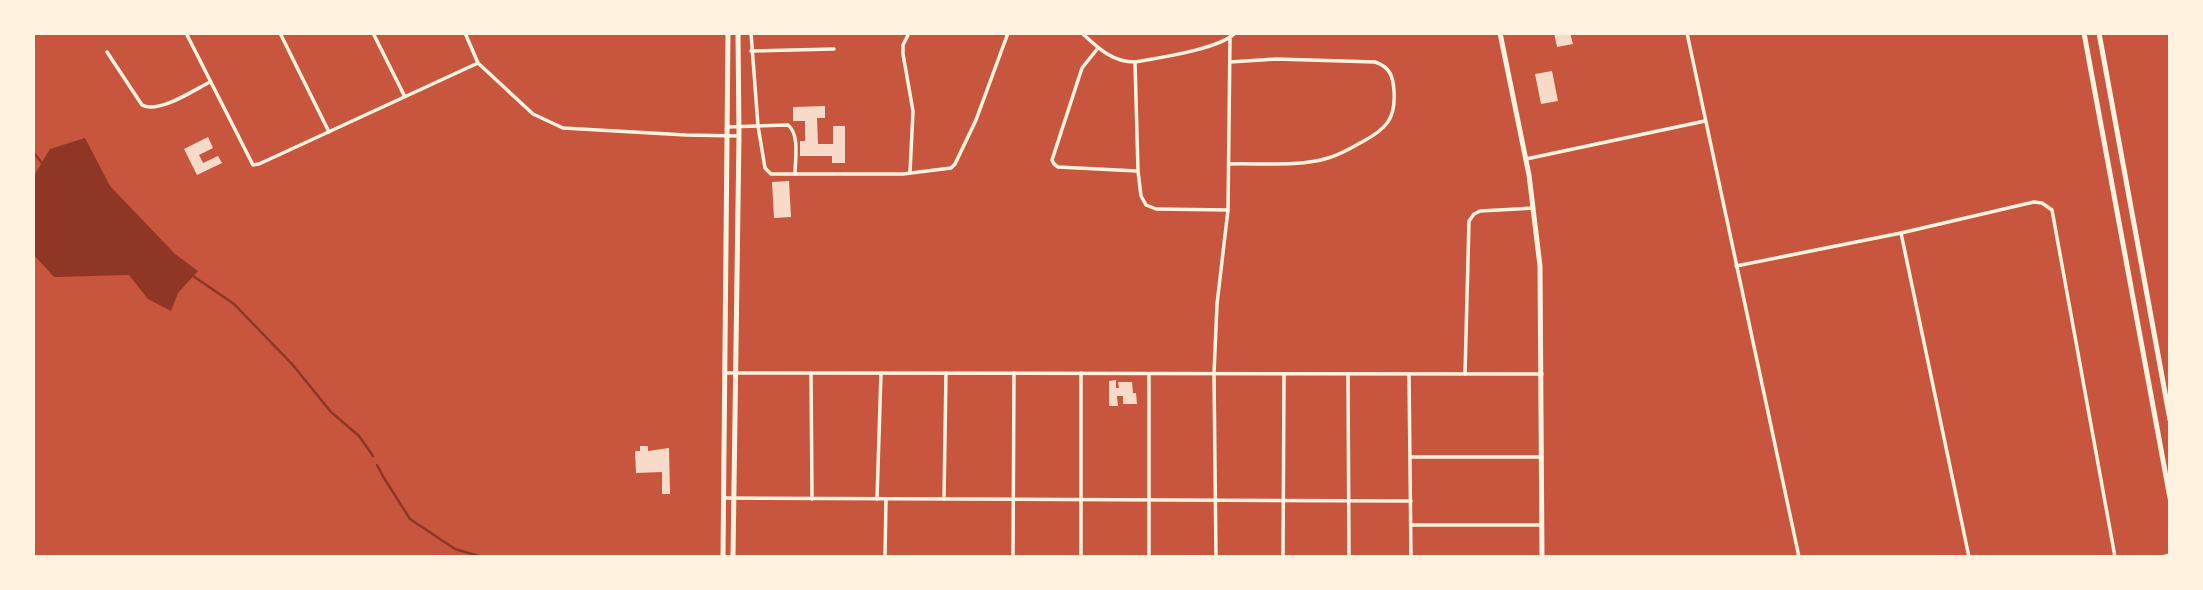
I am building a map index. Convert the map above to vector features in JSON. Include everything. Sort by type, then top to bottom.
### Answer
[{"type":"street","points":[[186,33],[253,165],[478,63]]},
{"type":"street","points":[[280,33],[329,132]]},
{"type":"street","points":[[373,33],[404,95]]},
{"type":"street","points":[[465,33],[478,63],[533,114],[562,128],[685,135],[739,135]]},
{"type":"street","points":[[723,557],[728,33]]},
{"type":"street","points":[[733,557],[738,33]]},
{"type":"street","points":[[751,33],[758,126],[765,168],[771,174],[910,173],[946,170],[955,164],[976,120],[1008,33]]},
{"type":"street","points":[[909,33],[902,54],[913,111],[910,173]]},
{"type":"street","points":[[1082,33],[1098,48],[1118,60],[1135,62],[1230,39],[1235,33]]},
{"type":"street","points":[[1500,33],[1526,159],[1540,266],[1542,557]]},
{"type":"street","points":[[1687,33],[1799,557]]},
{"type":"street","points":[[2084,33],[2170,498]]},
{"type":"street","points":[[2099,33],[2170,420]]},
{"type":"street","points":[[1216,557],[1214,374],[1217,304],[1228,210],[1230,39]]},
{"type":"street","points":[[1098,48],[1082,68],[1052,160],[1058,167],[1138,171]]},
{"type":"street","points":[[751,51],[834,49]]},
{"type":"street","points":[[107,52],[142,105],[148,108],[161,106],[211,82]]},
{"type":"street","points":[[1228,164],[1295,163],[1323,160],[1338,155],[1384,127],[1392,117],[1395,97],[1393,75],[1375,62],[1276,59],[1230,62]]},
{"type":"street","points":[[1135,62],[1138,171],[1141,196],[1146,205],[1156,209],[1228,210]]},
{"type":"street","points":[[1526,159],[1704,121]]},
{"type":"street","points":[[727,127],[792,127],[795,133],[795,174]]},
{"type":"street","points":[[1736,266],[1901,233],[2034,202],[2042,203],[2052,210],[2115,557]]},
{"type":"street","points":[[1465,374],[1469,222],[1479,211],[1534,208]]},
{"type":"street","points":[[1901,233],[1969,557]]},
{"type":"street","points":[[725,373],[1542,374]]},
{"type":"street","points":[[811,373],[812,499]]},
{"type":"street","points":[[877,499],[881,373]]},
{"type":"street","points":[[944,499],[946,373]]},
{"type":"street","points":[[1013,557],[1014,373]]},
{"type":"street","points":[[1081,373],[1081,557]]},
{"type":"street","points":[[1149,374],[1149,557]]},
{"type":"street","points":[[1283,557],[1284,374]]},
{"type":"street","points":[[1348,374],[1349,557]]},
{"type":"street","points":[[1409,374],[1410,557]]},
{"type":"street","points":[[1411,457],[1541,457]]},
{"type":"street","points":[[723,498],[1410,501]]},
{"type":"street","points":[[885,557],[886,499]]},
{"type":"street","points":[[1411,525],[1542,525]]},
{"type":"street","points":[[2162,557],[2170,555]]},
{"type":"shaded area","points":[[85,138],[110,186],[175,254],[198,271],[178,293],[171,311],[148,299],[129,275],[54,277],[33,254],[33,177],[50,149]]},
{"type":"building","points":[[1554,33],[1570,33],[1573,44],[1557,47]]},
{"type":"building","points":[[1552,71],[1558,101],[1541,104],[1535,74]]},
{"type":"building","points":[[825,106],[825,118],[817,118],[818,144],[833,144],[833,126],[845,126],[845,163],[832,163],[832,156],[800,156],[800,141],[805,141],[805,121],[793,121],[793,107]]},
{"type":"building","points":[[208,137],[213,148],[199,155],[203,163],[218,156],[222,163],[197,175],[184,149]]},
{"type":"building","points":[[789,181],[791,217],[774,218],[772,182]]},
{"type":"building","points":[[1116,380],[1116,388],[1119,388],[1118,382],[1132,382],[1137,404],[1123,404],[1123,396],[1117,396],[1118,406],[1109,406],[1109,381]]},
{"type":"building","points":[[640,446],[648,446],[648,451],[669,448],[670,494],[662,494],[662,472],[636,473],[635,451],[640,451]]},
{"type":"waterway","points":[[33,152],[42,163]]},
{"type":"waterway","points":[[193,276],[234,304],[292,364],[331,412],[359,436],[373,456]]},
{"type":"waterway","points":[[377,465],[410,519],[455,549],[482,557]]}]
